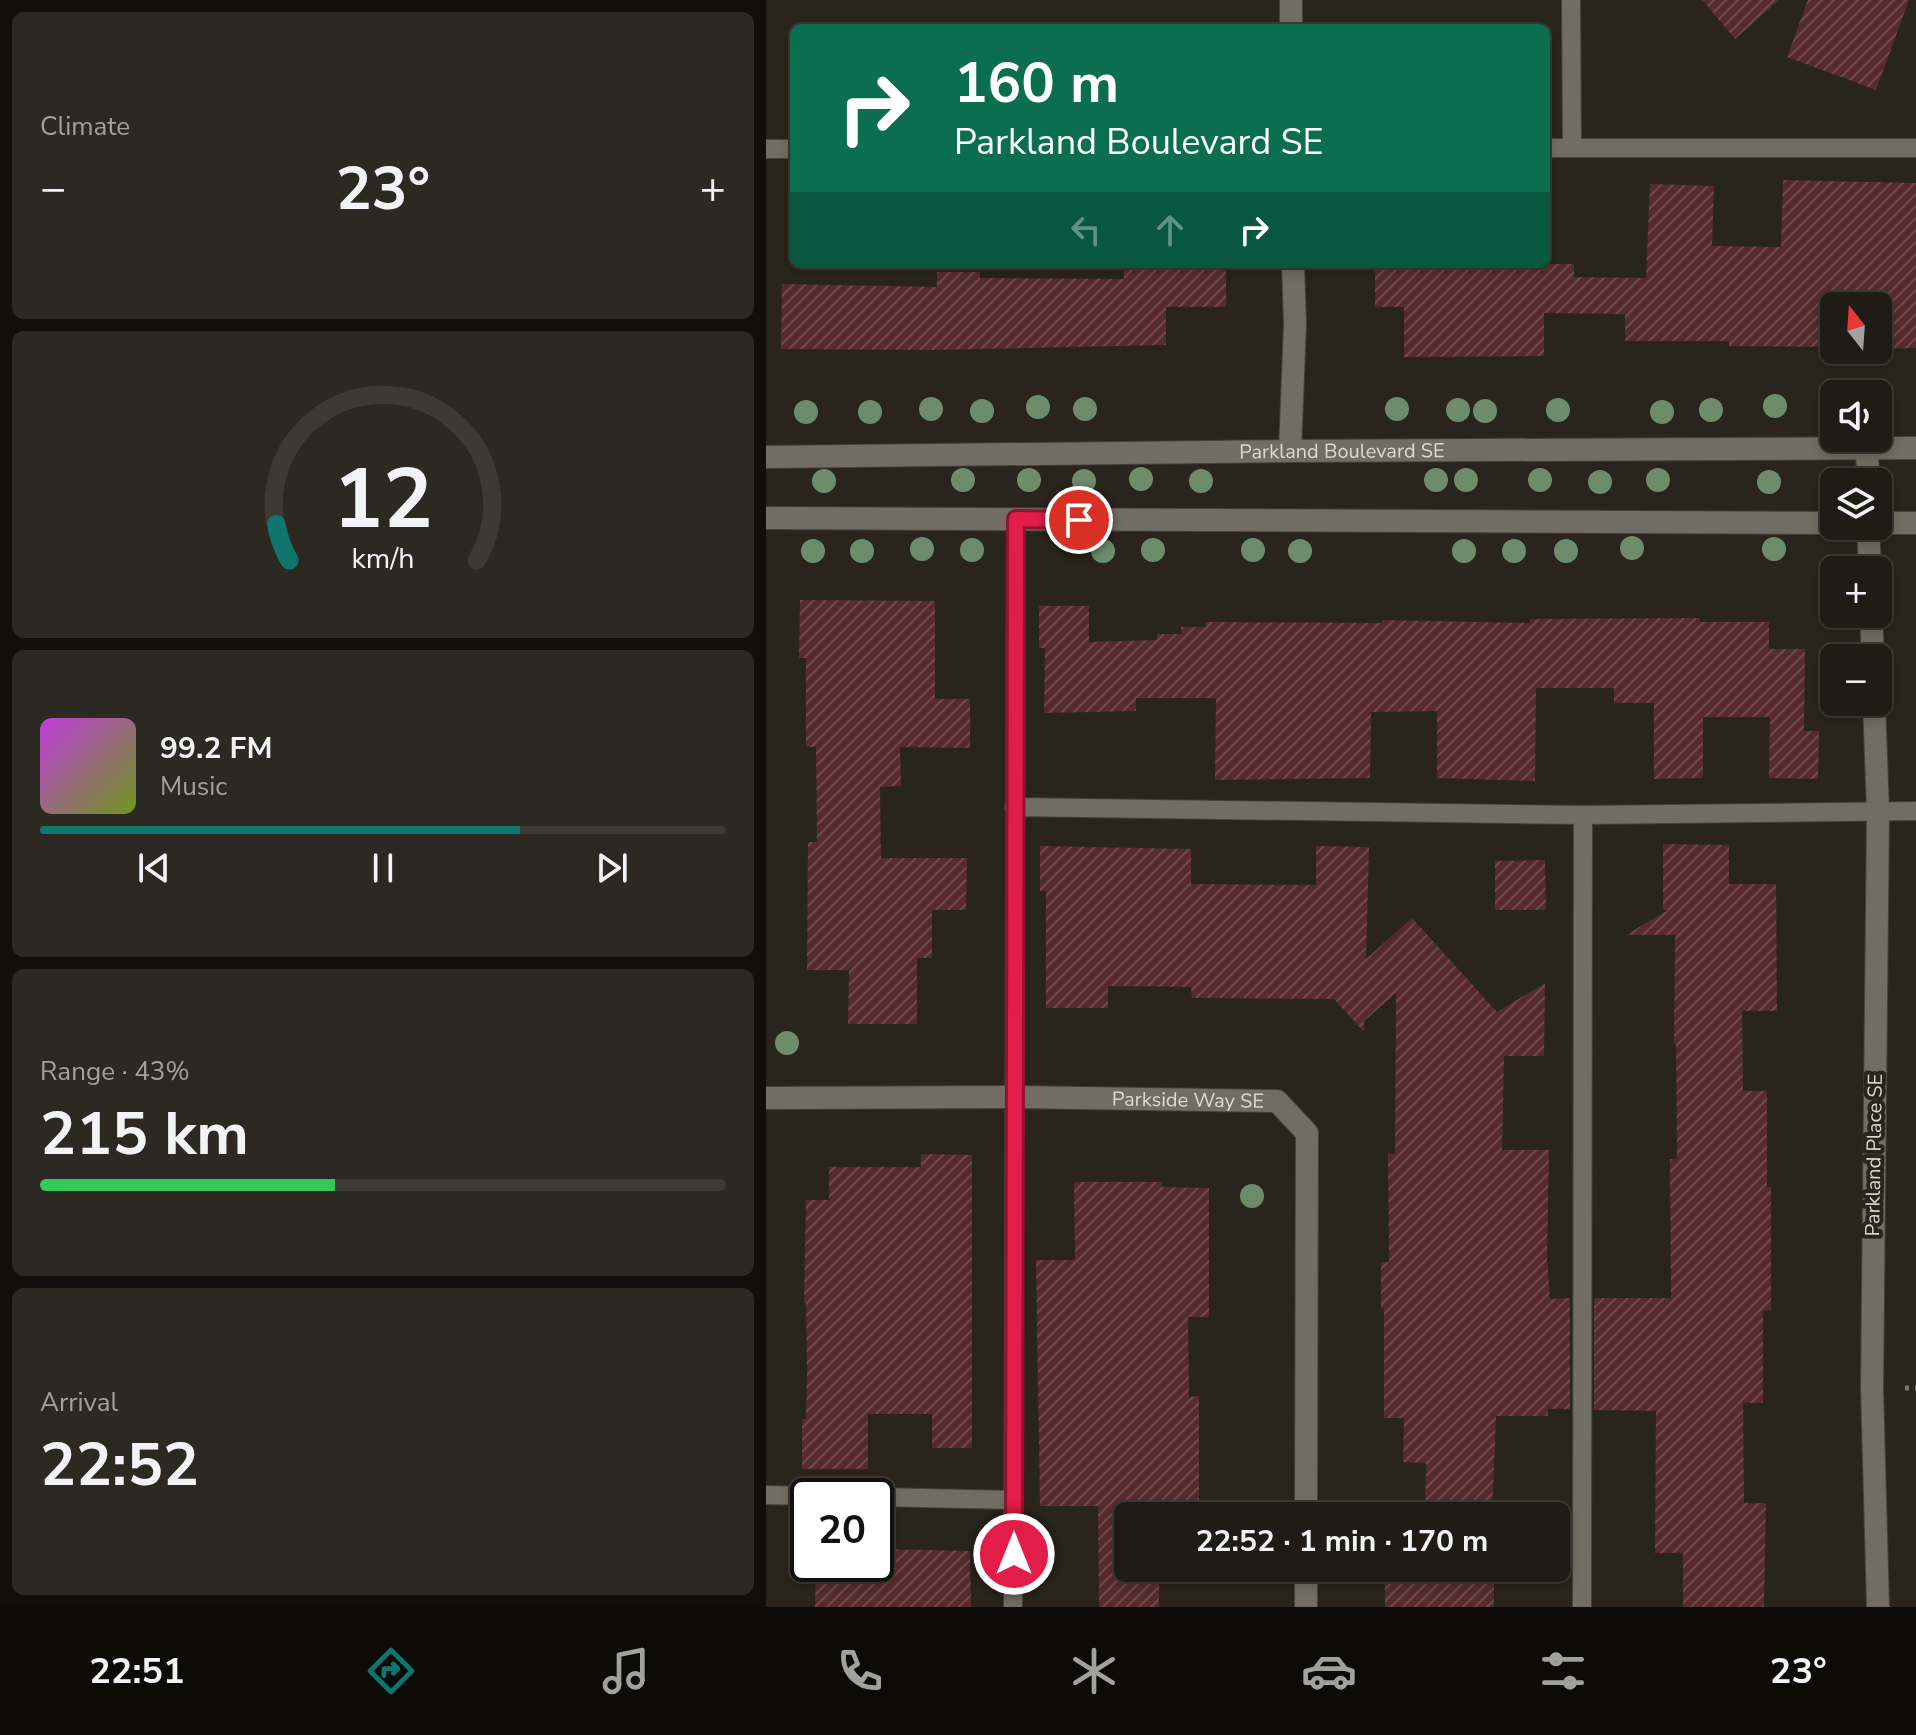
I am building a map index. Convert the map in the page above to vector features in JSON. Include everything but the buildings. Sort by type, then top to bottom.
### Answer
[{"type":"street","points":[[1291,0],[1291,24]]},
{"type":"street","points":[[1290,451],[1295,324],[1293,268]]},
{"type":"street","name":"Parkland Boulevard SE","points":[[1892,448],[1916,448]]},
{"type":"street","name":"Parkland Boulevard SE","points":[[766,457],[1820,449]]},
{"type":"street","points":[[766,518],[1820,523]]},
{"type":"street","points":[[1892,523],[1916,523]]},
{"type":"street","name":"Parkland Place SE","points":[[1875,716],[1878,811],[1872,1388],[1878,1607]]},
{"type":"street","name":"Parkside Way SE","points":[[766,1098],[1017,1097],[1277,1101],[1307,1133],[1306,1502]]},
{"type":"street","points":[[1306,1582],[1306,1607]]},
{"type":"lane","points":[[1571,0],[1572,147]]},
{"type":"lane","points":[[1550,148],[1916,148]]},
{"type":"lane","points":[[766,149],[790,149]]},
{"type":"lane","points":[[1013,1607],[1017,1097],[1014,807],[1016,519]]},
{"type":"lane","points":[[1014,807],[1583,815],[1916,811]]},
{"type":"lane","points":[[1582,1607],[1583,815]]},
{"type":"lane","points":[[766,1495],[790,1496]]},
{"type":"lane","points":[[894,1497],[1014,1500]]},
{"type":"route","points":[[1014,1554],[1016,519],[1079,520]]}]
